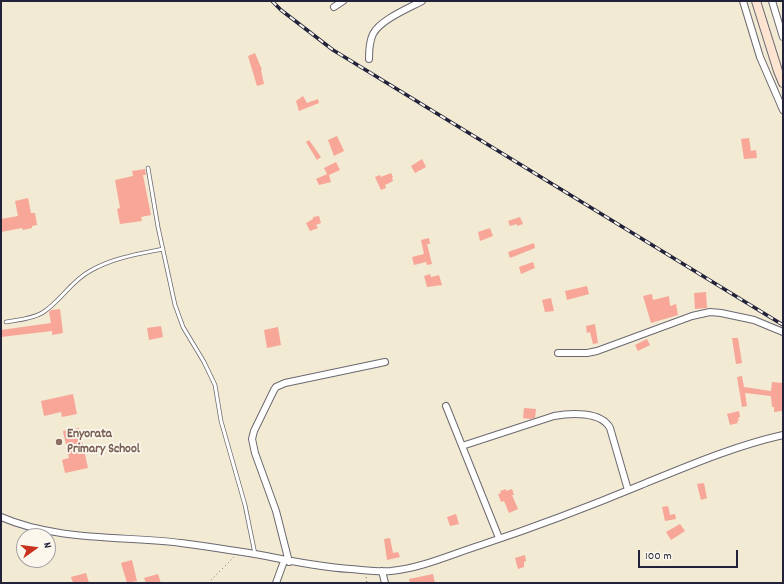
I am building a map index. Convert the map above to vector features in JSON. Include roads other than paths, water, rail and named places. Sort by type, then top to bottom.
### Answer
[{"type":"main road","points":[[756,1],[783,83]]},
{"type":"street","points":[[334,7],[343,1]]},
{"type":"street","points":[[369,59],[371,41],[377,28],[422,1]]},
{"type":"street","points":[[743,1],[760,56],[783,110]]},
{"type":"street","points":[[772,1],[783,37]]},
{"type":"street","points":[[558,354],[592,352],[692,316],[710,312],[754,320],[783,332]]},
{"type":"street","points":[[276,583],[287,561],[276,511],[255,453],[252,439],[254,431],[272,394],[276,387],[285,383],[386,362]]},
{"type":"street","points":[[446,406],[500,538]]},
{"type":"street","points":[[462,446],[554,416],[569,414],[600,418],[608,424],[610,428],[628,490]]},
{"type":"street","points":[[1,517],[25,526],[58,533],[178,543],[255,554],[287,561],[329,567],[382,571],[406,568],[500,538],[706,459],[758,441],[783,435]]},
{"type":"street","points":[[382,571],[385,583]]},
{"type":"lane","points":[[148,168],[175,305],[187,335],[204,362],[214,385],[221,418],[245,505],[255,554]]},
{"type":"lane","points":[[6,322],[42,313],[77,280],[92,270],[124,257],[163,249]]},
{"type":"railway","points":[[272,1],[281,10],[333,50],[783,325]]},
{"type":"place","name":"Enyorata Primary School","points":[[59,442]]}]
